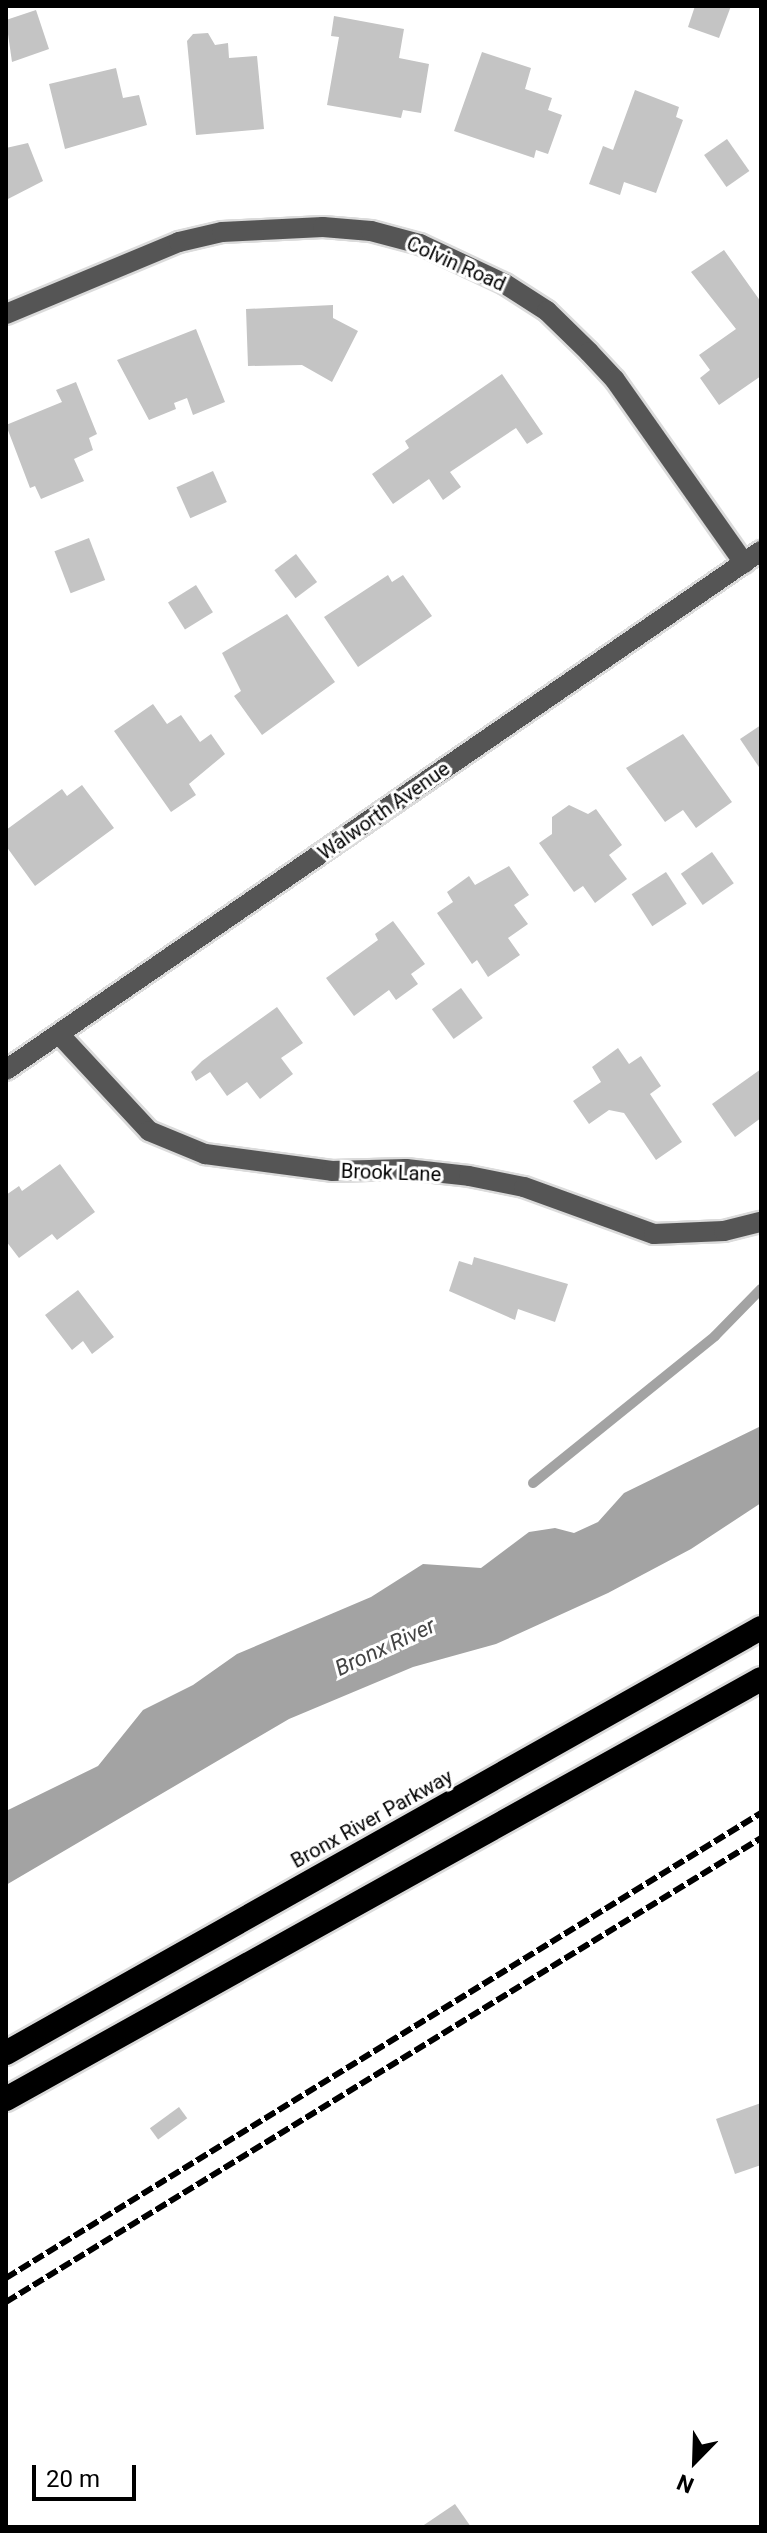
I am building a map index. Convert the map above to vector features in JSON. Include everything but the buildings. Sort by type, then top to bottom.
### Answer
[{"type":"highway","name":"Bronx River Parkway","points":[[6,2053],[761,1628]]},
{"type":"highway","points":[[6,2099],[761,1679]]},
{"type":"street","name":"Colvin Road","points":[[6,314],[179,242],[222,232],[323,227],[371,231],[420,244],[505,284],[547,311],[615,380],[752,557]]},
{"type":"street","name":"Walworth Avenue","points":[[6,1070],[752,557]]},
{"type":"street","name":"Brook Lane","points":[[59,1034],[149,1131],[205,1154],[332,1171],[406,1169],[469,1176],[524,1187],[654,1234],[724,1231],[761,1222]]},
{"type":"water","name":"Bronx River","points":[[761,1426],[761,1503],[691,1549],[608,1593],[496,1644],[413,1667],[289,1719],[6,1885],[6,1811],[98,1766],[143,1710],[193,1685],[237,1654],[371,1597],[423,1564],[481,1568],[529,1532],[555,1528],[574,1533],[598,1522],[624,1493]]},
{"type":"waterway","points":[[533,1483],[715,1336],[761,1289]]},
{"type":"railway","points":[[6,2278],[761,1813]]},
{"type":"railway","points":[[6,2302],[761,1838]]}]
